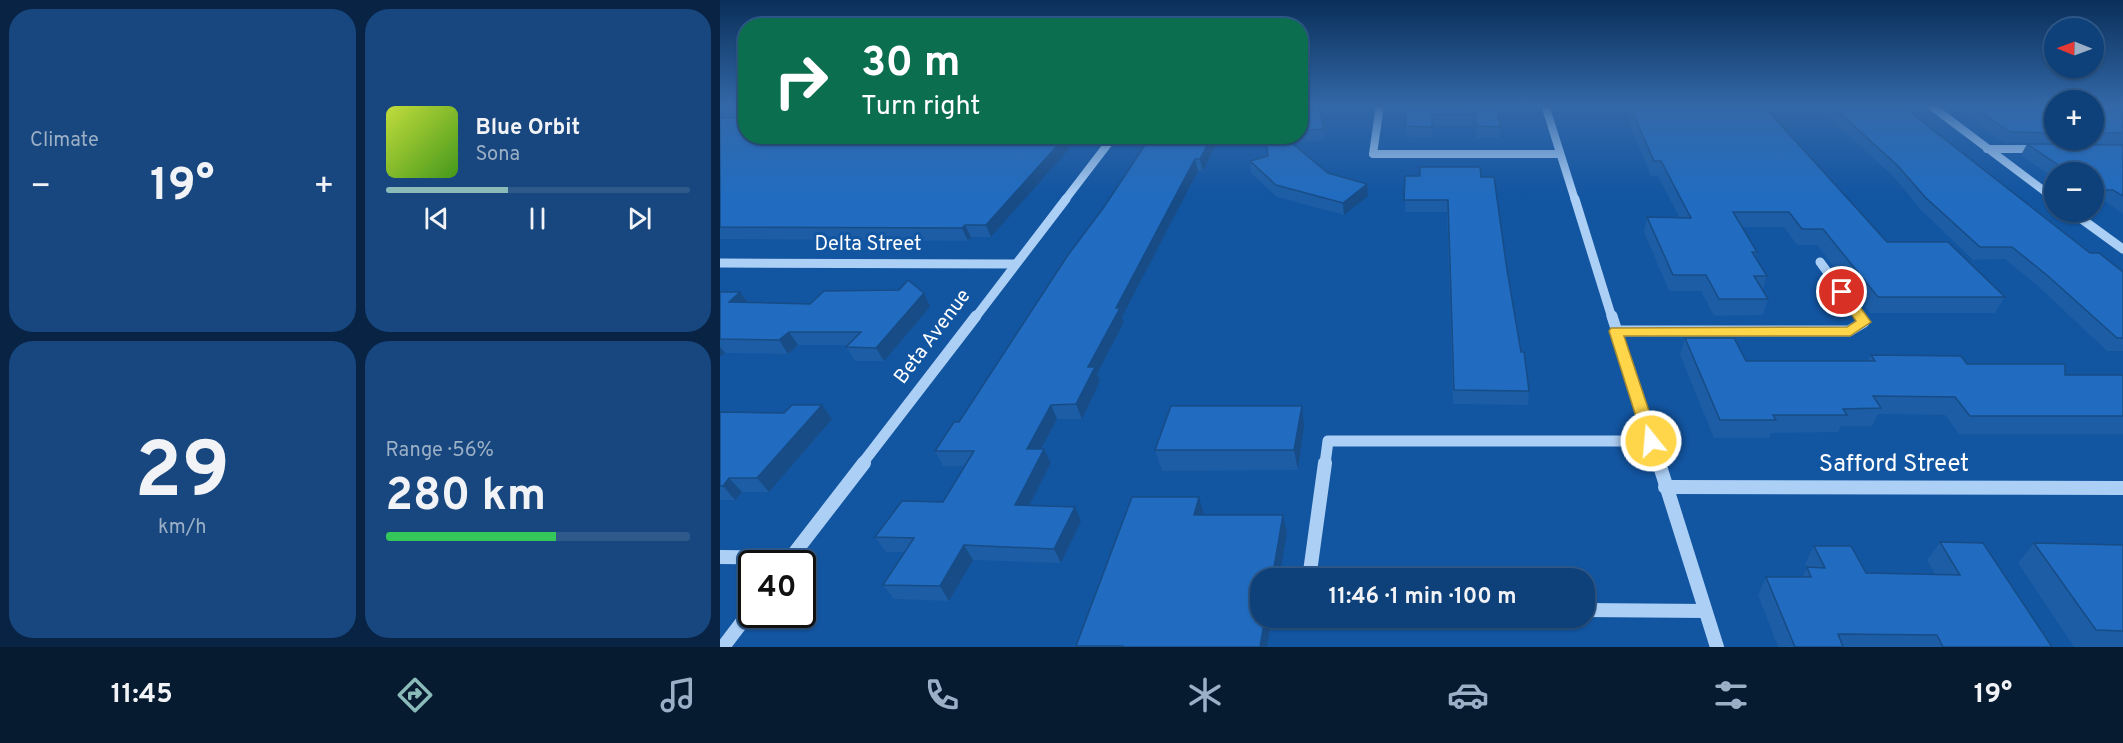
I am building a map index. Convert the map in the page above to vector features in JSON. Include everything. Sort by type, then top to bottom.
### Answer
[{"type":"street","points":[[1376,135],[1373,154],[1559,154]]},
{"type":"street","points":[[1554,135],[1717,647]]},
{"type":"street","points":[[1969,135],[2044,191]]},
{"type":"street","name":"Beta Avenue","points":[[797,550],[1108,144]]},
{"type":"street","points":[[1987,149],[2044,149]]},
{"type":"street","points":[[2086,222],[2123,249]]},
{"type":"street","points":[[1616,331],[1850,332],[1864,322],[1820,262]]},
{"type":"street","name":"Delta Street","points":[[720,263],[1015,264]]},
{"type":"street","points":[[1311,568],[1328,441],[1651,441]]},
{"type":"street","name":"Safford Street","points":[[1665,487],[2123,488]]},
{"type":"street","points":[[720,557],[738,558]]},
{"type":"street","points":[[1595,610],[1705,611]]},
{"type":"street","points":[[723,647],[738,627]]},
{"type":"building","points":[[720,135],[738,135],[738,144],[1059,144],[986,225],[965,225],[962,228],[720,227]]},
{"type":"building","points":[[1642,135],[1790,135],[1887,242],[1948,242],[2005,297],[1878,297],[1823,229],[1802,229],[1789,212],[1733,212],[1757,252],[1752,252],[1767,276],[1754,276],[1768,299],[1719,299],[1706,275],[1673,275],[1647,217],[1691,218],[1661,161],[1654,161]]},
{"type":"building","points":[[1864,135],[1940,135],[2044,217],[2044,222],[2050,222],[2090,253],[2099,253],[2123,272],[2123,338],[2117,338],[2012,247],[1980,247],[1925,197],[1898,166]]},
{"type":"building","points":[[1146,144],[1208,144],[1200,159],[1195,159],[1116,308],[1120,308],[1088,367],[1095,367],[1076,404],[1051,405],[1027,449],[1044,449],[1015,505],[1075,507],[1054,549],[964,545],[940,586],[883,585],[914,538],[875,537],[902,501],[943,502],[974,451],[935,451],[954,422],[959,422],[1068,255],[1104,207]]},
{"type":"building","points":[[1267,144],[1293,144],[1328,173],[1367,184],[1343,203],[1276,185],[1250,161],[1268,156]]},
{"type":"building","points":[[2027,144],[2044,144],[2044,150],[2104,150],[2104,145],[2123,145],[2123,196],[2113,190],[2104,190],[2104,162],[2054,162]]},
{"type":"building","points":[[1420,167],[1480,167],[1481,177],[1494,177],[1507,270],[1521,352],[1524,352],[1529,391],[1454,390],[1448,200],[1404,200],[1405,176],[1420,176]]},
{"type":"building","points":[[908,280],[924,293],[876,348],[846,347],[861,332],[789,332],[779,340],[720,339],[720,292],[740,292],[729,302],[810,304],[824,291],[899,290]]},
{"type":"building","points":[[1685,338],[1734,338],[1746,361],[1875,361],[1871,355],[1961,356],[1967,364],[2065,364],[2065,375],[2123,375],[2123,416],[1970,416],[1955,397],[1873,396],[1881,408],[1843,409],[1847,415],[1773,415],[1776,420],[1720,420]]},
{"type":"building","points":[[792,405],[822,405],[757,478],[729,478],[723,486],[720,486],[720,412],[784,413]]},
{"type":"building","points":[[1171,406],[1302,406],[1294,450],[1155,450]]},
{"type":"building","points":[[1132,497],[1199,497],[1194,515],[1283,515],[1274,568],[1250,568],[1250,628],[1263,628],[1260,647],[1076,646]]},
{"type":"building","points":[[1940,542],[1983,543],[2052,647],[1943,647],[1937,635],[1838,634],[1843,647],[1795,647],[1766,577],[1811,577],[1807,567],[1825,568],[1814,546],[1851,546],[1866,573],[1960,575]]},
{"type":"building","points":[[2034,543],[2123,545],[2123,631],[2096,630]]},
{"type":"route","points":[[1651,441],[1616,331],[1850,332],[1864,322],[1842,292]]}]
